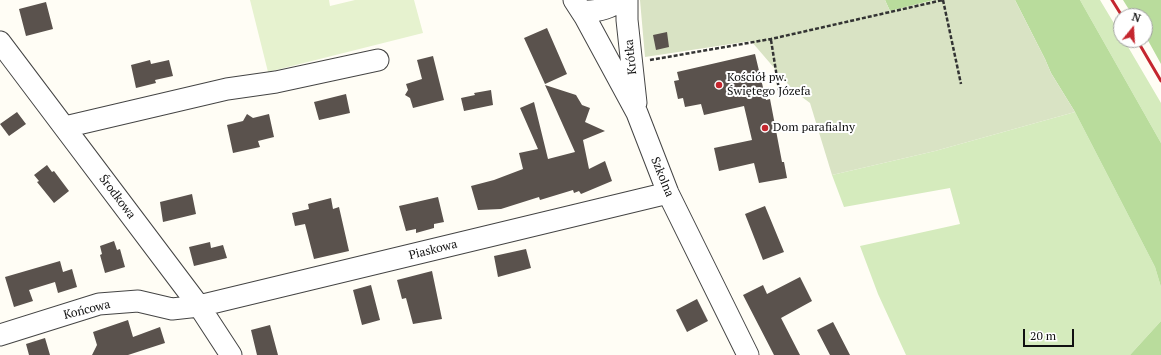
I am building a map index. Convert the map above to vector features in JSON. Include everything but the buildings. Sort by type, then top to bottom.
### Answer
[{"type":"street","points":[[577,6],[591,12],[614,5],[621,0]]},
{"type":"street","name":"Krótka","points":[[627,0],[627,20],[637,113]]},
{"type":"street","name":"Szkolna","points":[[577,6],[637,113],[668,193],[748,355]]},
{"type":"street","name":"Środkowa","points":[[0,42],[199,306],[231,355]]},
{"type":"street","points":[[65,127],[227,89],[276,82],[378,60]]},
{"type":"street","name":"Piaskowa","points":[[199,306],[668,193]]},
{"type":"street","name":"Końcowa","points":[[0,335],[99,304],[138,301],[172,308],[199,306]]},
{"type":"path","points":[[632,63],[771,39],[943,0],[961,84]]},
{"type":"path","points":[[771,39],[779,90]]},
{"type":"green space","points":[[250,0],[329,0],[330,6],[355,0],[414,0],[423,33],[268,72]]},
{"type":"green space","points":[[640,0],[885,0],[890,11],[934,0],[1015,0],[1051,73],[1075,112],[935,151],[832,175],[810,103],[794,91],[751,41],[645,57]]},
{"type":"green space","points":[[885,0],[934,0],[890,11]]},
{"type":"green space","points":[[1015,0],[1080,0],[1161,143],[1161,287],[1155,267],[1075,112],[1051,73]]},
{"type":"green space","points":[[1080,0],[1100,0],[1113,22],[1113,48],[1129,48],[1161,103],[1161,143]]},
{"type":"green space","points":[[1123,0],[1161,0],[1161,64],[1152,48],[1153,8],[1128,8]]},
{"type":"green space","points":[[1075,112],[1155,267],[1161,287],[1161,321],[1130,355],[906,355],[878,294],[860,246],[960,224],[950,188],[844,207],[832,175],[935,151]]},
{"type":"green space","points":[[1161,321],[1161,355],[1130,355]]},
{"type":"railway","points":[[1112,0],[1117,8]]},
{"type":"railway","points":[[1142,48],[1161,81]]},
{"type":"place","name":"Kościół pw. Świętego Józefa","points":[[719,85]]},
{"type":"place","name":"Dom parafialny","points":[[765,128]]}]
